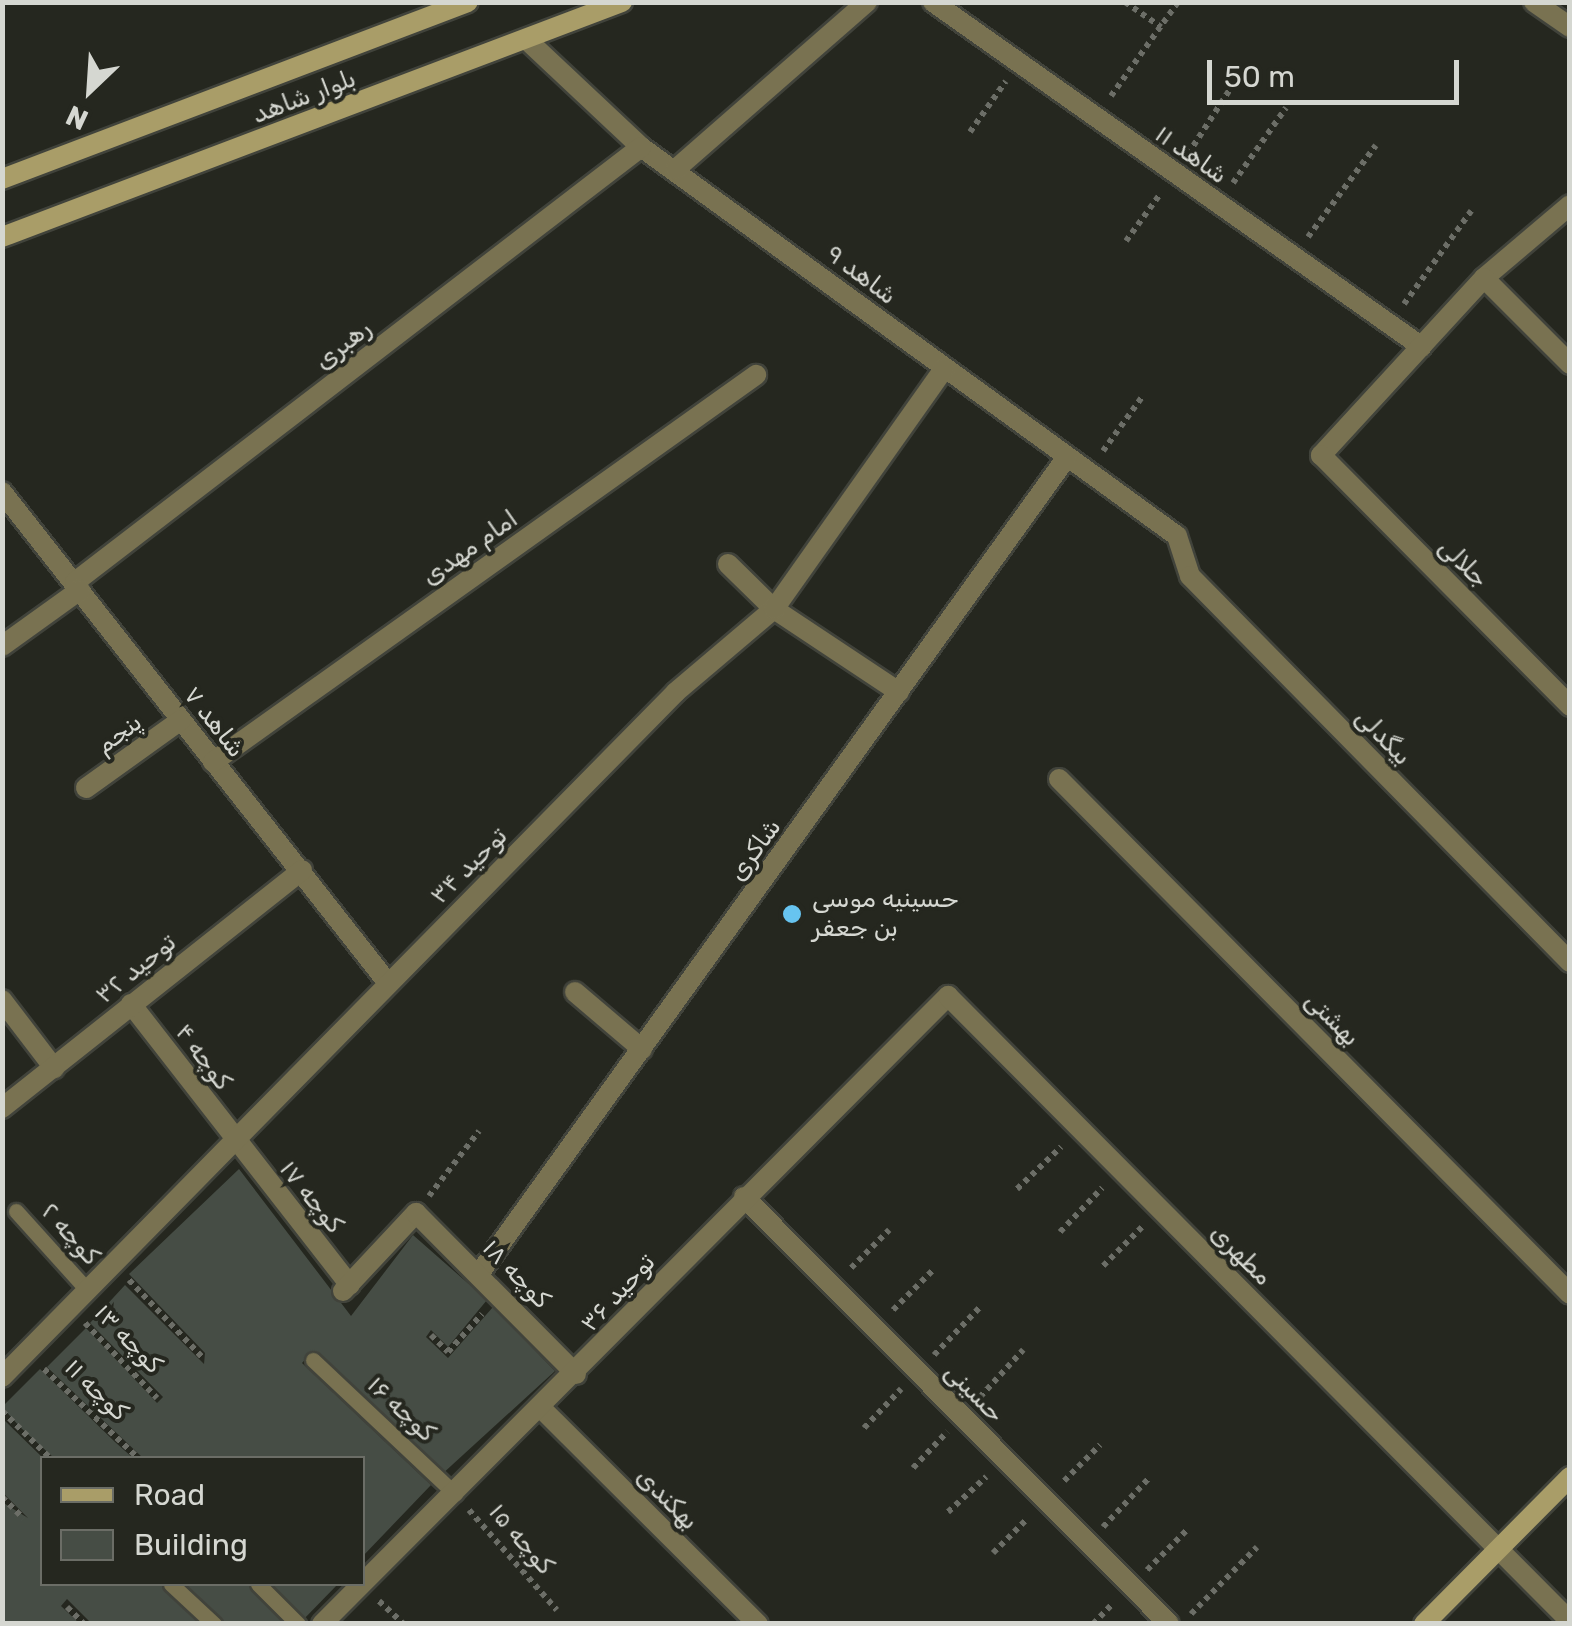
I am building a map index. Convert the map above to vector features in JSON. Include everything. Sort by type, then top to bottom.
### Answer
[{"type":"main road","name":"بلوار شاهد","points":[[2,178],[468,2]]},
{"type":"main road","name":"بلوار شاهد","points":[[2,237],[622,2]]},
{"type":"main road","points":[[1424,1624],[1570,1477]]},
{"type":"street","points":[[676,169],[867,2]]},
{"type":"street","name":"شاهد ۱۱","points":[[933,2],[1422,347]]},
{"type":"street","points":[[1534,2],[1570,26]]},
{"type":"street","name":"شاهد ۹","points":[[526,40],[641,148],[676,169],[1177,536]]},
{"type":"street","name":"رهبری","points":[[2,646],[641,148]]},
{"type":"street","points":[[1422,347],[1484,278],[1570,205]]},
{"type":"street","points":[[1484,278],[1570,364]]},
{"type":"street","name":"جلالی","points":[[1422,347],[1321,455],[1570,706]]},
{"type":"street","name":"توحید ۳۴","points":[[2,1377],[676,692],[774,609],[944,369]]},
{"type":"street","name":"امام مهدی","points":[[213,762],[756,375]]},
{"type":"street","name":"شاکری","points":[[480,1271],[1067,458]]},
{"type":"street","name":"شاهد ۷","points":[[2,492],[388,983]]},
{"type":"street","name":"بیگدلی","points":[[1177,536],[1190,576],[1570,962]]},
{"type":"street","points":[[728,564],[774,609],[900,692]]},
{"type":"street","name":"پنجم","points":[[86,788],[181,720]]},
{"type":"street","name":"بهشتی","points":[[1059,779],[1570,1294]]},
{"type":"street","name":"توحید ۳۲","points":[[2,1108],[302,870]]},
{"type":"street","points":[[575,992],[642,1049]]},
{"type":"street","name":"مطهری","points":[[948,996],[1570,1621]]},
{"type":"street","name":"توحید ۳۶","points":[[365,1582],[542,1410],[744,1197],[948,996]]},
{"type":"street","points":[[2,1000],[54,1068]]},
{"type":"street","name":"کوچه ۴","points":[[131,1004],[234,1140]]},
{"type":"street","name":"کوچه ۱۷","points":[[234,1140],[346,1289],[416,1212]]},
{"type":"street","name":"حسینی","points":[[744,1197],[1170,1624]]},
{"type":"street","name":"کوچه ۱۸","points":[[416,1212],[480,1271],[576,1374]]},
{"type":"street","name":"بهکندی","points":[[542,1410],[758,1624]]},
{"type":"street","name":"توحید ۳۶","points":[[322,1624],[361,1586]]},
{"type":"lane","name":"کوچه ۲","points":[[16,1211],[88,1291]]},
{"type":"lane","name":"کوچه ۱۶","points":[[314,1360],[455,1494]]},
{"type":"lane","points":[[173,1586],[214,1624]]},
{"type":"lane","points":[[260,1586],[298,1624]]},
{"type":"path","points":[[1125,2],[1161,27]]},
{"type":"path","points":[[1096,118],[1178,2]]},
{"type":"path","points":[[970,132],[1018,63]]},
{"type":"path","points":[[1126,241],[1242,71]]},
{"type":"path","points":[[1218,204],[1286,108]]},
{"type":"path","points":[[1292,258],[1376,145]]},
{"type":"path","points":[[1389,326],[1471,210]]},
{"type":"path","points":[[1088,473],[1142,396]]},
{"type":"path","points":[[1017,1189],[1080,1128]]},
{"type":"path","points":[[416,1212],[479,1130]]},
{"type":"path","points":[[1060,1232],[1121,1170]]},
{"type":"path","points":[[1103,1266],[1160,1209]]},
{"type":"path","points":[[833,1287],[889,1230]]},
{"type":"path","points":[[114,1264],[204,1359]]},
{"type":"path","points":[[874,1328],[935,1268]]},
{"type":"path","points":[[431,1335],[448,1352],[501,1293]]},
{"type":"path","name":"کوچه ۱۳","points":[[70,1308],[157,1398]]},
{"type":"path","name":"کوچه ۱۱","points":[[27,1352],[136,1456]]},
{"type":"path","points":[[2,1411],[48,1456]]},
{"type":"path","points":[[948,1512],[1004,1458]]},
{"type":"path","points":[[1088,1542],[1150,1477]]},
{"type":"path","name":"کوچه ۱۵","points":[[455,1494],[556,1610]]},
{"type":"path","points":[[2,1497],[23,1518]]},
{"type":"path","points":[[1182,1624],[1257,1547]]},
{"type":"path","points":[[67,1607],[84,1624]]},
{"type":"building","points":[[239,1169],[351,1316],[413,1235],[487,1300],[448,1347],[431,1330],[426,1337],[448,1358],[493,1307],[555,1371],[440,1476],[313,1351],[302,1363],[431,1485],[365,1554],[365,1456],[141,1456],[47,1367],[86,1328],[157,1403],[163,1397],[90,1323],[125,1285],[204,1364],[205,1353],[129,1274]]},
{"type":"building","points":[[40,1369],[131,1456],[52,1456],[2,1407]]},
{"type":"building","points":[[2,1418],[41,1456],[40,1586],[168,1586],[208,1624],[92,1624],[67,1599],[61,1606],[80,1624],[2,1624],[2,1502],[28,1518],[2,1492]]},
{"type":"building","points":[[181,1586],[255,1586],[294,1624],[221,1624]]},
{"type":"building","points":[[265,1586],[336,1586],[301,1622]]},
{"type":"place","name":"حسینیه موسی بن جعفر","points":[[792,914]]}]
